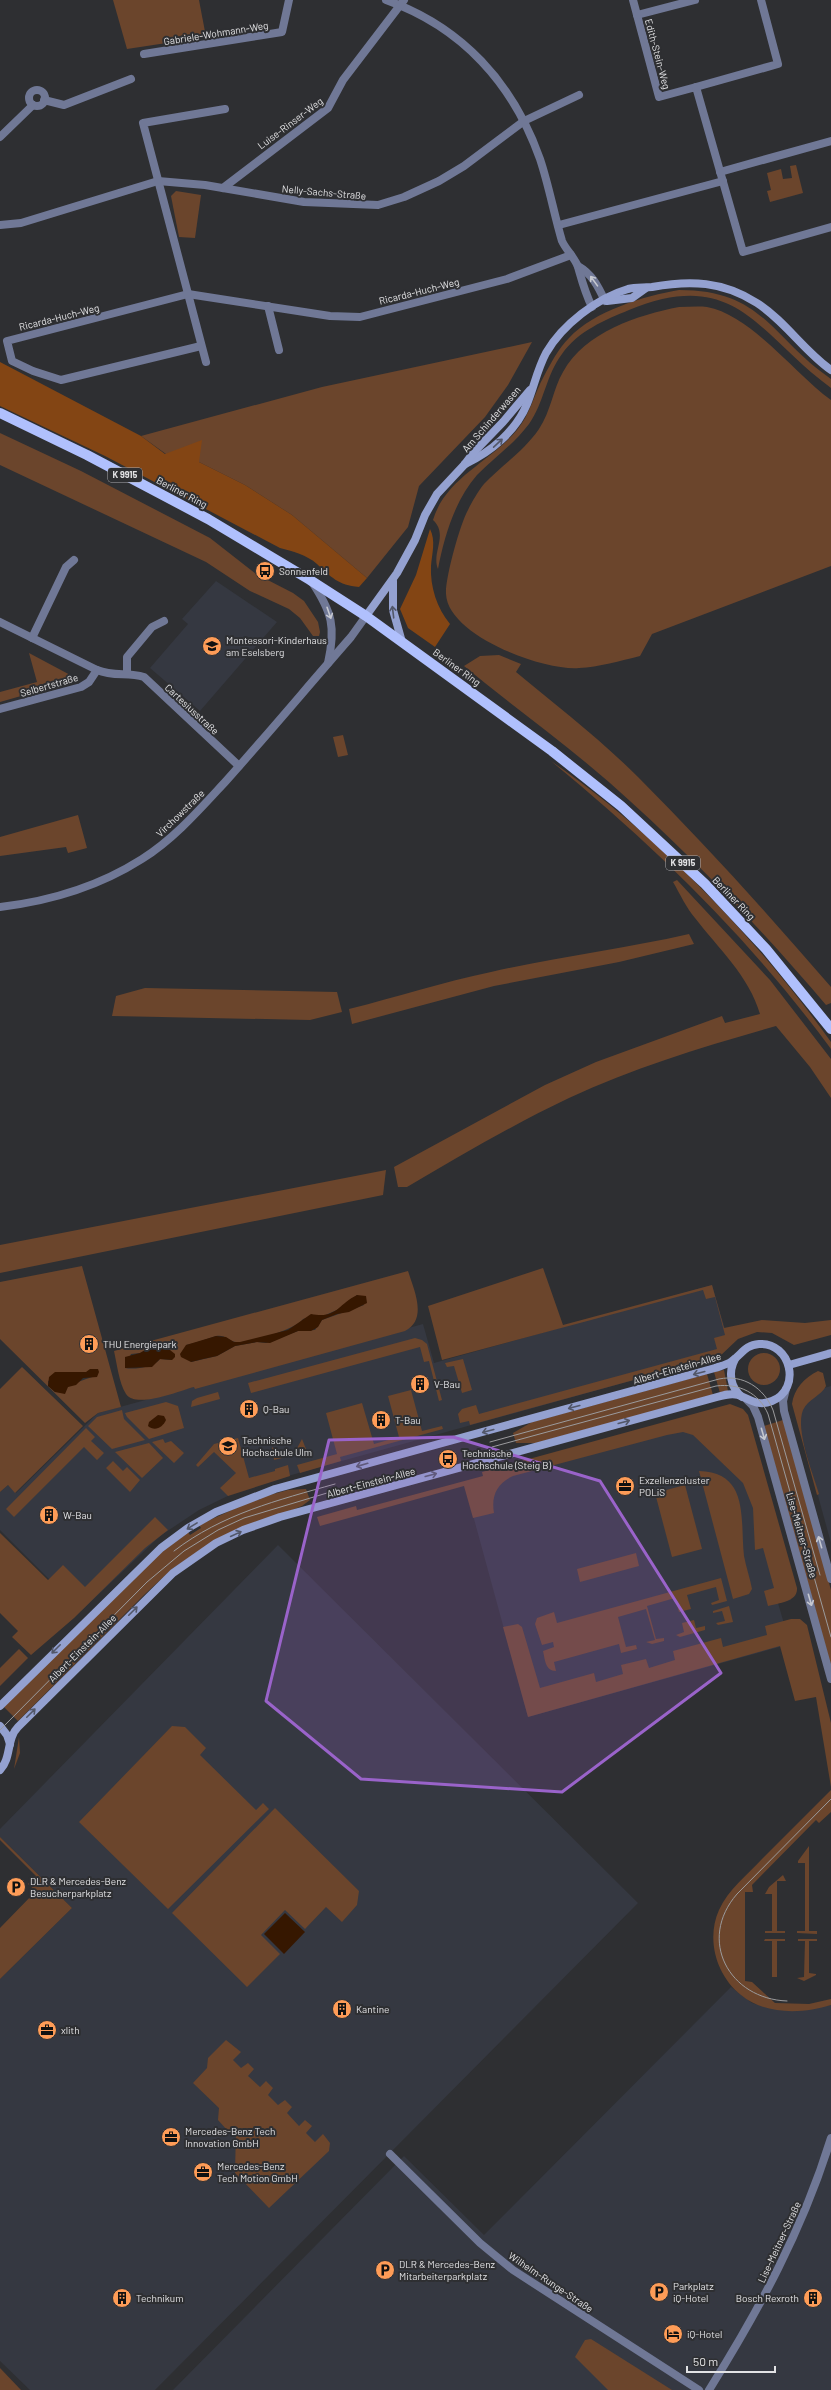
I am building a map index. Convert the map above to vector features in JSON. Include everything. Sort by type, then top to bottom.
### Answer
[{"type":"main road","name":"Berliner Ring","points":[[0,413],[88,456],[201,516],[310,580],[366,616],[576,769],[664,845],[766,949],[831,1029]]},
{"type":"street","name":"Gabriele-Wohmann-Weg","points":[[144,54],[282,32],[289,0]]},
{"type":"street","points":[[386,0],[402,3],[464,43],[496,78],[524,121],[540,160],[563,242],[578,266],[584,290],[592,307]]},
{"type":"street","name":"Edith-Stein-Weg","points":[[633,0],[659,97],[696,87]]},
{"type":"street","points":[[637,15],[695,0]]},
{"type":"street","points":[[761,0],[778,64],[696,87],[743,252],[831,227]]},
{"type":"street","name":"Luise-Rinser-Weg","points":[[223,188],[328,108],[343,80],[402,3]]},
{"type":"street","points":[[44,100],[64,105],[131,79]]},
{"type":"street","points":[[33,91],[42,93],[44,100],[40,106],[33,105],[29,99],[33,91]]},
{"type":"street","name":"Nelly-Sachs-Straße","points":[[0,225],[21,223],[158,181],[223,188],[304,202],[378,205],[404,197],[439,181],[464,166],[524,121],[579,95]]},
{"type":"street","points":[[0,137],[33,105]]},
{"type":"street","points":[[206,362],[143,123],[225,109]]},
{"type":"street","points":[[720,172],[831,141]]},
{"type":"street","points":[[559,225],[723,181]]},
{"type":"street","name":"Ricarda-Huch-Weg","points":[[201,346],[61,380],[32,371],[12,361],[7,341],[188,294],[336,317],[360,317],[507,279],[571,255]]},
{"type":"street","points":[[578,266],[588,272],[597,284],[606,301]]},
{"type":"street","name":"Am Schinderwasen","points":[[366,616],[393,581],[415,540],[425,515],[438,494],[474,452],[503,422],[532,387],[546,354],[554,341],[566,327],[592,307],[628,289],[647,288],[681,281],[712,285],[736,292],[757,303],[774,316],[820,363],[831,370]]},
{"type":"street","points":[[268,306],[278,350]]},
{"type":"street","points":[[32,638],[66,567],[74,560]]},
{"type":"street","name":"Virchowstraße","points":[[310,580],[324,600],[331,617],[334,639],[328,664]]},
{"type":"street","points":[[393,581],[393,610],[402,642]]},
{"type":"street","name":"Virchowstraße","points":[[0,907],[72,893],[94,884],[137,862],[175,834],[239,766],[328,664],[366,616]]},
{"type":"street","points":[[128,674],[127,658],[152,627],[164,621]]},
{"type":"street","name":"Cartesiusstraße","points":[[0,622],[97,670],[112,675],[128,674],[144,677],[239,766]]},
{"type":"street","name":"Selbertstraße","points":[[0,709],[81,687],[89,682],[97,670]]},
{"type":"street","name":"Albert-Einstein-Allee","points":[[0,1706],[153,1554],[188,1528],[225,1508],[275,1489],[715,1368],[735,1359],[749,1346],[763,1344],[781,1352],[789,1365]]},
{"type":"street","points":[[786,1389],[790,1380],[789,1365],[831,1353]]},
{"type":"street","points":[[735,1359],[731,1372],[732,1382],[744,1399]]},
{"type":"street","name":"Albert-Einstein-Allee","points":[[0,1770],[8,1759],[10,1744],[16,1729],[157,1587],[190,1560],[234,1534],[280,1517],[717,1397],[732,1394],[756,1403],[771,1402],[786,1389]]},
{"type":"street","name":"Lise-Meitner-Straße","points":[[786,1389],[783,1401],[784,1411],[831,1579]]},
{"type":"street","name":"Lise-Meitner-Straße","points":[[744,1399],[757,1413],[831,1679]]},
{"type":"street","points":[[0,1726],[6,1733],[10,1744]]},
{"type":"street","name":"Lise-Meitner-Straße","points":[[709,2390],[751,2322],[784,2260],[810,2199],[831,2138]]},
{"type":"street","name":"Wilhelm-Runge-Straße","points":[[390,2154],[475,2238],[513,2270],[699,2390]]},
{"type":"highlighted area","points":[[453,1437],[600,1481],[721,1673],[562,1792],[361,1779],[266,1701],[329,1440]]},
{"type":"shaded area","points":[[113,0],[199,0],[206,37],[127,49]]},
{"type":"shaded area","points":[[796,165],[803,193],[770,202],[767,191],[771,190],[767,173],[781,169],[783,179],[792,178],[790,166]]},
{"type":"shaded area","points":[[176,191],[201,195],[195,238],[179,237],[171,196]]},
{"type":"shaded area","points":[[679,290],[707,292],[730,298],[749,307],[831,379],[831,388],[743,312],[721,301],[696,296],[666,299],[629,310],[611,318],[592,327],[568,346],[552,371],[538,407],[529,424],[477,475],[469,485],[462,496],[447,532],[438,569],[436,563],[440,532],[438,526],[433,520],[439,505],[458,481],[495,452],[517,430],[529,411],[549,366],[565,342],[579,328],[620,306],[651,296]]},
{"type":"shaded area","points":[[679,307],[707,307],[723,312],[740,321],[756,333],[831,400],[831,566],[652,634],[640,656],[602,665],[579,668],[544,664],[500,648],[480,637],[463,624],[451,609],[446,594],[450,565],[457,539],[465,517],[475,497],[484,484],[527,444],[539,429],[563,372],[573,358],[585,346],[599,336],[630,321],[663,310]]},
{"type":"shaded area","points":[[532,342],[508,385],[485,417],[419,486],[408,527],[367,578],[292,515],[245,485],[199,462],[166,454],[141,436],[322,387]]},
{"type":"shaded area","points":[[0,362],[141,436],[165,454],[202,440],[199,462],[245,485],[292,515],[367,578],[359,587],[335,580],[309,558],[280,548],[105,456],[0,406]]},
{"type":"shaded area","points":[[0,433],[81,471],[210,538],[256,574],[293,593],[304,601],[318,622],[320,632],[319,636],[313,636],[300,618],[289,609],[250,591],[206,562],[0,465]]},
{"type":"shaded area","points":[[430,529],[433,538],[431,574],[433,589],[441,611],[450,624],[435,647],[408,628],[400,609],[416,575]]},
{"type":"shaded area","name":"Montessori-Kinderhaus am Eselsberg","points":[[216,581],[277,622],[200,711],[150,668],[188,624],[182,619]]},
{"type":"shaded area","points":[[29,653],[74,677],[70,682],[0,702],[0,692],[37,682]]},
{"type":"shaded area","points":[[499,655],[521,664],[516,672],[609,749],[688,828],[831,987],[831,1003],[826,1005],[749,918],[639,809],[592,768],[464,666],[480,656]]},
{"type":"shaded area","points":[[343,735],[348,755],[338,757],[333,737]]},
{"type":"shaded area","points":[[551,761],[629,821],[703,890],[771,964],[831,1042],[831,1049],[768,969],[700,896],[628,827]]},
{"type":"shaded area","points":[[78,815],[87,848],[68,853],[66,847],[0,856],[0,837]]},
{"type":"shaded area","points":[[677,880],[770,980],[831,1059],[831,1098],[810,1067],[776,1026],[723,1041],[619,1076],[548,1108],[508,1129],[407,1187],[398,1187],[394,1167],[545,1085],[596,1062],[722,1016],[725,1023],[760,1014],[755,1000],[741,975],[686,906],[673,882]]},
{"type":"shaded area","points":[[689,934],[694,944],[619,962],[494,986],[352,1024],[349,1009],[438,985],[473,976],[565,957]]},
{"type":"shaded area","points":[[145,988],[337,992],[342,1012],[310,1020],[112,1016],[116,996]]},
{"type":"shaded area","points":[[386,1170],[383,1195],[0,1273],[0,1245]]},
{"type":"shaded area","points":[[82,1266],[121,1407],[98,1413],[85,1423],[0,1339],[0,1282]],"holes":[[[86,1372],[97,1376],[91,1377],[55,1392],[48,1386],[48,1381]]]},
{"type":"shaded area","points":[[543,1268],[563,1325],[712,1285],[724,1328],[762,1320],[805,1323],[831,1320],[831,1335],[794,1345],[772,1333],[757,1332],[738,1339],[720,1356],[714,1358],[470,1425],[469,1421],[460,1423],[458,1414],[462,1409],[476,1405],[479,1414],[717,1349],[714,1338],[725,1335],[715,1297],[706,1299],[703,1290],[442,1360],[428,1306]]},
{"type":"shaded area","points":[[408,1271],[416,1295],[418,1312],[416,1319],[412,1326],[405,1331],[158,1398],[139,1400],[131,1398],[126,1394],[120,1379],[114,1351]],"holes":[[[357,1295],[364,1305],[322,1320],[315,1330],[298,1331],[266,1343],[257,1342],[235,1346],[217,1356],[191,1362],[186,1345],[216,1336],[224,1337],[236,1342],[242,1342],[271,1335],[292,1327],[303,1319],[317,1315],[321,1317],[339,1309]],[[154,1345],[170,1350],[172,1360],[160,1359],[157,1362],[144,1367],[134,1369],[125,1368],[131,1354],[140,1353]]]},
{"type":"shaded area","name":"Technische Hochschule Ulm","points":[[712,1285],[730,1346],[720,1356],[270,1481],[236,1492],[199,1510],[160,1536],[81,1611],[0,1530],[0,1492],[8,1485],[16,1493],[98,1413],[423,1324],[434,1363]]},
{"type":"shaded area","points":[[357,1295],[366,1296],[367,1303],[349,1312],[337,1314],[322,1320],[318,1327],[311,1331],[298,1331],[270,1343],[257,1342],[235,1346],[217,1356],[191,1362],[181,1357],[180,1354],[186,1345],[216,1336],[226,1337],[234,1342],[240,1342],[288,1330],[311,1314],[326,1315],[332,1313]]},
{"type":"shaded area","points":[[415,1338],[422,1340],[427,1344],[442,1400],[439,1401],[429,1361],[424,1362],[420,1347],[251,1393],[248,1383]]},
{"type":"shaded area","points":[[154,1345],[170,1350],[175,1354],[175,1357],[172,1360],[160,1359],[152,1367],[125,1368],[125,1357],[140,1353]]},
{"type":"shaded area","points":[[761,1353],[767,1353],[777,1360],[780,1369],[779,1375],[773,1382],[767,1385],[761,1385],[751,1378],[748,1372],[748,1366],[755,1356]]},
{"type":"shaded area","points":[[463,1359],[472,1390],[462,1393],[454,1366],[447,1367],[445,1363]]},
{"type":"shaded area","points":[[22,1367],[83,1426],[15,1493],[8,1485],[0,1492],[0,1389]]},
{"type":"shaded area","points":[[90,1369],[98,1369],[99,1372],[97,1377],[83,1378],[76,1385],[68,1387],[65,1394],[55,1392],[48,1386],[49,1377],[55,1372],[86,1372]]},
{"type":"shaded area","points":[[724,1370],[728,1391],[720,1393],[714,1372]]},
{"type":"shaded area","points":[[818,1371],[823,1373],[826,1386],[805,1406],[801,1418],[803,1440],[819,1494],[817,1495],[792,1404],[800,1384]]},
{"type":"shaded area","points":[[707,1374],[713,1395],[536,1443],[516,1443],[513,1433],[532,1422]]},
{"type":"shaded area","points":[[831,1386],[831,1543],[796,1416],[803,1394]]},
{"type":"shaded area","points":[[411,1390],[422,1431],[442,1426],[443,1429],[340,1457],[341,1461],[300,1473],[297,1465],[337,1454],[326,1413],[362,1403],[374,1444],[399,1437],[388,1396]]},
{"type":"shaded area","points":[[218,1392],[220,1399],[191,1407],[192,1401],[197,1398]]},
{"type":"shaded area","points":[[166,1402],[178,1406],[184,1428],[149,1439],[127,1417],[125,1413]]},
{"type":"shaded area","points":[[730,1404],[743,1409],[748,1415],[797,1588],[796,1593],[791,1599],[782,1603],[768,1606],[764,1591],[774,1588],[763,1548],[755,1550],[753,1508],[743,1483],[693,1435],[683,1432],[513,1476],[503,1482],[496,1491],[493,1501],[494,1513],[473,1518],[464,1486],[320,1526],[317,1517],[356,1506],[357,1510],[483,1476],[482,1472]]},
{"type":"shaded area","points":[[122,1410],[124,1419],[145,1440],[112,1449],[88,1426],[97,1417]]},
{"type":"shaded area","points":[[158,1415],[164,1416],[166,1420],[163,1425],[156,1429],[148,1426],[149,1422]]},
{"type":"shaded area","points":[[707,1419],[758,1481],[791,1600],[778,1603],[790,1644],[528,1717],[465,1486]]},
{"type":"shaded area","points":[[783,1420],[831,1590],[831,1666],[764,1426]]},
{"type":"shaded area","points":[[86,1428],[95,1437],[91,1441],[104,1453],[97,1460],[84,1447],[14,1517],[6,1509]]},
{"type":"shaded area","points":[[238,1438],[249,1478],[275,1471],[275,1469],[288,1465],[290,1476],[228,1496],[220,1488],[236,1473],[214,1452],[198,1467],[196,1465],[214,1444]]},
{"type":"shaded area","points":[[163,1439],[165,1443],[171,1441],[184,1453],[174,1463],[152,1442]]},
{"type":"shaded area","points":[[302,1439],[308,1454],[295,1457],[295,1452]]},
{"type":"shaded area","points":[[149,1443],[163,1458],[142,1478],[115,1452]]},
{"type":"shaded area","points":[[272,1447],[286,1457],[274,1460]]},
{"type":"shaded area","points":[[113,1461],[123,1471],[127,1467],[140,1480],[130,1492],[106,1468]]},
{"type":"shaded area","points":[[699,1471],[715,1474],[727,1480],[735,1489],[741,1514],[744,1556],[752,1589],[749,1594],[733,1599]]},
{"type":"shaded area","points":[[685,1485],[702,1549],[672,1557],[655,1493]]},
{"type":"shaded area","points":[[306,1489],[310,1500],[302,1506],[214,1541],[172,1569],[18,1721],[4,1707],[154,1558],[188,1532],[190,1535],[201,1528],[199,1525],[256,1499],[260,1500],[259,1498],[288,1490]]},
{"type":"shaded area","points":[[155,1517],[168,1530],[145,1548],[74,1618],[31,1655],[12,1637],[18,1631],[0,1613],[0,1533],[48,1580],[63,1565],[85,1587]]},
{"type":"shaded area","points":[[278,1545],[638,1903],[155,2390],[30,2390],[0,2361],[0,1979],[72,1908],[0,1837],[0,1829]]},
{"type":"shaded area","points":[[636,1553],[639,1566],[580,1582],[577,1569]]},
{"type":"shaded area","points":[[721,1578],[727,1601],[712,1605],[711,1603],[719,1600],[716,1587],[687,1595],[691,1609],[679,1612],[675,1598],[647,1606],[656,1639],[664,1638],[664,1641],[652,1644],[646,1642],[655,1640],[646,1609],[618,1617],[626,1647],[636,1645],[637,1649],[621,1653],[619,1644],[554,1662],[556,1671],[550,1669],[546,1664],[543,1651],[554,1647],[553,1642],[542,1645],[535,1624],[537,1618],[554,1612],[557,1623]]},
{"type":"shaded area","points":[[729,1606],[733,1622],[718,1625],[716,1623],[725,1621],[722,1611],[713,1613],[713,1611]]},
{"type":"shaded area","points":[[791,1619],[800,1619],[807,1625],[831,1723],[831,1787],[816,1697],[795,1701],[780,1646],[528,1717],[503,1627],[518,1624],[522,1627],[540,1688],[594,1673],[596,1682],[623,1674],[621,1665],[646,1659],[649,1668],[675,1660],[673,1651],[721,1638],[723,1647],[767,1635],[765,1626]]},
{"type":"shaded area","points":[[694,1620],[696,1628],[705,1626],[705,1630],[680,1637],[676,1635],[684,1632],[682,1623]]},
{"type":"shaded area","points":[[19,1649],[28,1658],[0,1686],[0,1668]]},
{"type":"shaded area","points":[[172,1726],[185,1727],[206,1748],[200,1755],[256,1810],[263,1803],[269,1809],[168,1909],[79,1822]]},
{"type":"shaded area","points":[[19,1737],[20,1753],[14,1769]]},
{"type":"shaded area","points":[[831,1790],[831,1812],[819,1823],[816,1820],[752,1885],[753,1892],[745,1892],[745,1981],[752,1982],[775,2003],[809,2004],[831,1999],[831,2005],[797,2011],[784,2011],[761,2006],[751,2002],[741,1995],[732,1987],[725,1977],[716,1956],[713,1933],[715,1921],[719,1910],[733,1889]]},
{"type":"shaded area","points":[[275,1808],[359,1891],[357,1905],[342,1922],[326,1907],[305,1929],[285,1910],[261,1935],[280,1954],[247,1987],[172,1913]]},
{"type":"shaded area","points":[[0,1837],[72,1908],[0,1979],[0,1928],[36,1891],[28,1884],[36,1876],[0,1840]]},
{"type":"shaded area","points":[[809,1846],[809,1931],[817,1931],[817,1934],[797,1933],[797,1931],[805,1931],[805,1863],[798,1863],[798,1861]]},
{"type":"shaded area","points":[[783,1875],[786,1881],[777,1881],[777,1931],[785,1931],[785,1933],[765,1933],[765,1931],[772,1931],[772,1894],[765,1894],[769,1887]]},
{"type":"shaded area","points":[[285,1913],[305,1932],[284,1954],[264,1934]]},
{"type":"shaded area","points":[[765,1939],[785,1939],[785,1941],[777,1941],[777,1977],[772,1977],[772,1941],[764,1941]]},
{"type":"shaded area","points":[[798,1939],[817,1939],[817,1941],[809,1941],[809,1973],[816,1975],[804,1981],[797,1978],[804,1977],[805,1941],[798,1941]]},
{"type":"shaded area","points":[[731,1987],[752,2003],[774,2009],[802,2010],[831,2005],[831,2390],[173,2390],[404,2156],[484,2235]]},
{"type":"shaded area","points":[[226,2040],[241,2052],[233,2060],[241,2068],[248,2063],[254,2069],[248,2076],[260,2087],[266,2081],[273,2088],[268,2095],[278,2105],[285,2100],[292,2107],[287,2113],[299,2126],[305,2120],[312,2126],[306,2133],[315,2142],[323,2134],[330,2143],[329,2151],[269,2208],[235,2173],[236,2130],[227,2130],[218,2120],[219,2108],[193,2083],[207,2068],[208,2058]]},
{"type":"shaded area","points":[[591,2339],[672,2390],[608,2390],[575,2357],[585,2340]]},
{"type":"shaded area","points":[[0,2368],[21,2390],[0,2390]]},
{"type":"tram line","points":[[490,1442],[719,1379],[736,1379],[752,1384],[764,1395],[773,1410],[820,1575]]},
{"type":"tram line","points":[[492,1447],[716,1386],[733,1386],[747,1391],[759,1400],[768,1414],[831,1637]]},
{"type":"tram line","points":[[174,1551],[192,1538],[231,1518],[272,1502],[335,1484]]},
{"type":"tram line","points":[[0,1730],[147,1582],[184,1551],[218,1530],[244,1518],[337,1490]]},
{"type":"tram line","points":[[787,2001],[767,1998],[749,1990],[735,1978],[725,1964],[720,1948],[720,1930],[725,1912],[737,1894],[831,1799]]},
{"type":"place","name":"Sonnenfeld","points":[[265,571]]},
{"type":"place","name":"Montessori-Kinderhaus am Eselsberg","points":[[212,646]]},
{"type":"place","name":"THU Energiepark","points":[[89,1344]]},
{"type":"place","name":"V-Bau","points":[[420,1384]]},
{"type":"place","name":"Q-Bau","points":[[249,1409]]},
{"type":"place","name":"T-Bau","points":[[381,1420]]},
{"type":"place","name":"Technische Hochschule Ulm","points":[[228,1446]]},
{"type":"place","name":"Technische Hochschule (Steig B)","points":[[448,1459]]},
{"type":"place","name":"Exzellenzcluster POLiS","points":[[625,1486]]},
{"type":"place","name":"W-Bau","points":[[49,1515]]},
{"type":"place","name":"DLR & Mercedes-Benz Besucherparkplatz","points":[[16,1887]]},
{"type":"place","name":"Kantine","points":[[342,2009]]},
{"type":"place","name":"xlith","points":[[47,2030]]},
{"type":"place","name":"Mercedes-Benz Tech Innovation GmbH","points":[[171,2137]]},
{"type":"place","name":"Mercedes-Benz Tech Motion GmbH","points":[[203,2172]]},
{"type":"place","name":"DLR & Mercedes-Benz Mitarbeiterparkplatz","points":[[385,2270]]},
{"type":"place","name":"Parkplatz iQ-Hotel","points":[[659,2292]]},
{"type":"place","name":"Technikum","points":[[122,2298]]},
{"type":"place","name":"Bosch Rexroth","points":[[813,2298]]},
{"type":"place","name":"iQ-Hotel","points":[[673,2334]]}]
